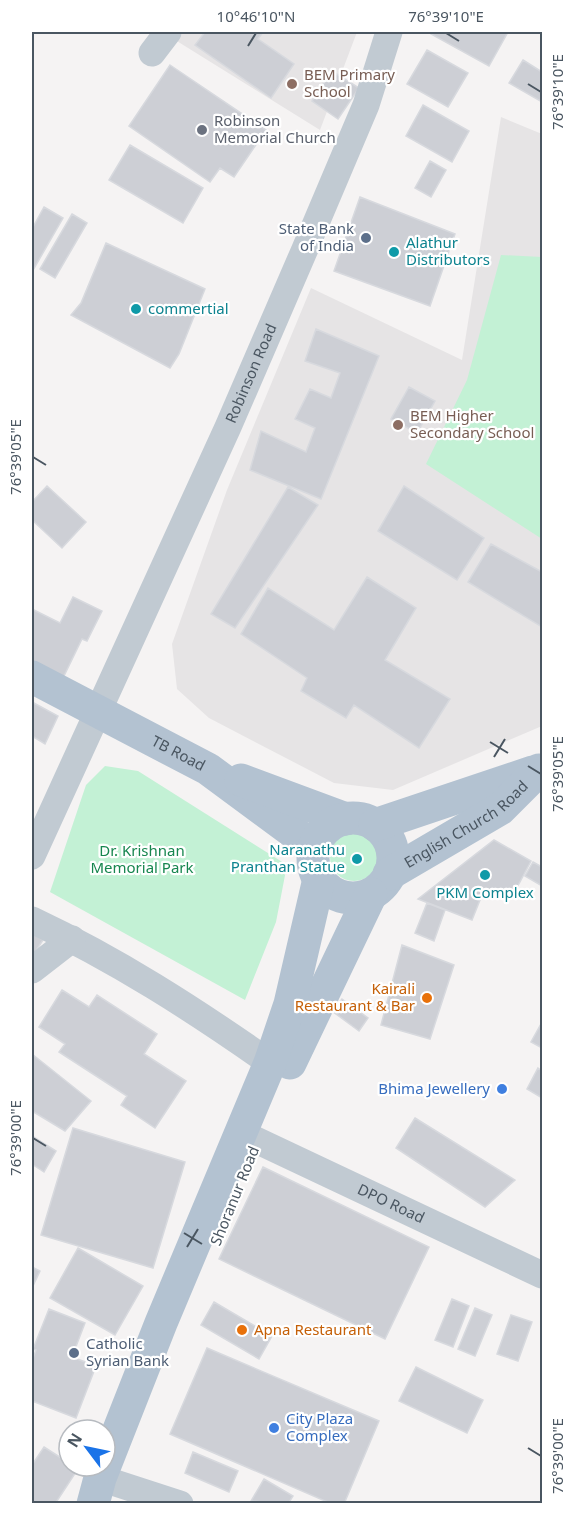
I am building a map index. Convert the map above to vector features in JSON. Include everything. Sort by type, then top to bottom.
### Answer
[{"type":"main road","name":"TB Road","points":[[32,677],[208,769],[317,864]]},
{"type":"main road","name":"English Church Road","points":[[360,822],[541,768]]},
{"type":"main road","name":"English Church Road","points":[[380,884],[500,809],[541,768]]},
{"type":"main road","points":[[208,769],[360,822]]},
{"type":"main road","name":"Shoranur Road","points":[[106,1492],[248,1137],[290,1004],[326,829],[360,822],[383,832],[392,852],[380,884],[248,1137]]},
{"type":"main road","points":[[317,864],[337,895],[360,897],[380,884]]},
{"type":"street","points":[[152,53],[168,32]]},
{"type":"street","name":"Robinson Road","points":[[32,856],[100,711],[305,249],[366,105],[389,32]]},
{"type":"street","points":[[32,920],[72,939],[179,1000],[270,1063]]},
{"type":"street","points":[[32,970],[72,939]]},
{"type":"street","name":"DPO Road","points":[[248,1137],[543,1275]]},
{"type":"street","points":[[106,1492],[180,1503]]},
{"type":"shaded area","name":"BEM Primary School","points":[[176,32],[357,32],[320,130],[172,38]]},
{"type":"shaded area","name":"BEM Higher Secondary School","points":[[501,117],[542,134],[542,726],[393,790],[334,783],[209,718],[177,689],[172,644],[227,490],[311,288],[462,360]]},
{"type":"green space","points":[[501,255],[542,257],[542,539],[426,464],[467,380]]},
{"type":"green space","name":"Dr. Krishnan Memorial Park","points":[[105,766],[138,771],[287,865],[276,922],[245,1000],[50,892],[86,785]]},
{"type":"green space","points":[[349,833],[359,833],[374,843],[378,857],[377,866],[368,877],[359,881],[349,881],[334,871],[330,862],[330,852],[340,837]]},
{"type":"building","points":[[205,32],[263,32],[258,39],[294,64],[271,98],[195,45]]},
{"type":"building","points":[[432,32],[508,32],[489,66],[431,34]]},
{"type":"building","points":[[427,50],[468,73],[448,107],[407,84]]},
{"type":"building","points":[[523,60],[542,72],[542,102],[509,83]]},
{"type":"building","points":[[170,65],[266,130],[234,177],[220,168],[210,182],[129,126]]},
{"type":"building","points":[[332,71],[359,88],[338,119],[312,101]]},
{"type":"building","points":[[423,105],[469,131],[452,162],[406,136]]},
{"type":"building","points":[[130,145],[203,188],[183,223],[109,180]]},
{"type":"building","points":[[430,161],[446,170],[431,197],[415,188]]},
{"type":"building","name":"Alathur Distributors","points":[[360,197],[455,234],[430,306],[334,271]]},
{"type":"building","points":[[44,207],[63,218],[32,272],[32,229]]},
{"type":"building","points":[[72,214],[87,223],[55,278],[40,269]]},
{"type":"building","name":"commertial","points":[[106,243],[205,289],[179,354],[170,368],[71,315],[81,303]]},
{"type":"building","points":[[316,329],[379,356],[321,499],[250,470],[261,431],[306,452],[315,428],[295,419],[310,389],[331,398],[340,373],[305,361]]},
{"type":"building","points":[[409,387],[435,401],[417,433],[391,419]]},
{"type":"building","points":[[47,486],[86,522],[62,548],[32,520],[32,502]]},
{"type":"building","points":[[404,486],[484,538],[457,580],[378,531]]},
{"type":"building","points":[[288,487],[318,505],[235,628],[211,614]]},
{"type":"building","points":[[491,544],[542,572],[542,627],[468,582]]},
{"type":"building","points":[[367,577],[416,608],[385,660],[450,699],[419,748],[354,705],[346,718],[301,691],[307,678],[241,634],[268,588],[334,630]]},
{"type":"building","points":[[73,597],[102,611],[87,641],[82,639],[63,678],[32,663],[32,609],[60,623]]},
{"type":"building","points":[[32,702],[58,716],[45,744],[32,736]]},
{"type":"building","name":"PKM Complex","points":[[494,840],[531,861],[512,897],[484,890],[472,920],[418,899]]},
{"type":"building","points":[[533,862],[542,867],[542,886],[525,876]]},
{"type":"building","points":[[427,903],[445,910],[434,941],[415,933]]},
{"type":"building","points":[[32,933],[43,940],[34,954],[32,953]]},
{"type":"building","points":[[402,945],[454,965],[430,1039],[381,1025]]},
{"type":"building","points":[[62,990],[89,1007],[97,995],[157,1034],[144,1054],[186,1081],[155,1128],[121,1105],[127,1096],[59,1052],[65,1044],[39,1027]]},
{"type":"building","points":[[342,999],[368,1018],[359,1031],[332,1011]]},
{"type":"building","points":[[542,1022],[542,1048],[531,1042]]},
{"type":"building","points":[[32,1054],[91,1101],[65,1131],[32,1111]]},
{"type":"building","points":[[538,1068],[542,1071],[542,1098],[527,1089]]},
{"type":"building","points":[[415,1118],[515,1180],[485,1207],[396,1148]]},
{"type":"building","points":[[73,1128],[185,1162],[153,1268],[41,1235]]},
{"type":"building","points":[[32,1136],[56,1151],[44,1172],[32,1164]]},
{"type":"building","points":[[263,1167],[429,1247],[385,1339],[219,1259]]},
{"type":"building","points":[[78,1248],[143,1286],[115,1335],[50,1298]]},
{"type":"building","points":[[32,1267],[40,1271],[32,1288]]},
{"type":"building","points":[[452,1299],[469,1306],[453,1347],[435,1340]]},
{"type":"building","points":[[214,1302],[272,1336],[259,1359],[201,1325]]},
{"type":"building","points":[[475,1308],[492,1315],[475,1356],[458,1349]]},
{"type":"building","points":[[49,1309],[85,1323],[72,1357],[96,1366],[76,1418],[32,1401],[32,1361],[36,1350],[33,1349]]},
{"type":"building","points":[[511,1315],[532,1322],[518,1361],[497,1354]]},
{"type":"building","name":"City Plaza Complex","points":[[207,1348],[379,1421],[344,1504],[332,1504],[170,1434]]},
{"type":"building","points":[[416,1367],[483,1400],[467,1433],[399,1401]]},
{"type":"building","points":[[44,1447],[57,1455],[57,1478],[72,1478],[55,1504],[32,1504],[32,1465]]},
{"type":"building","points":[[193,1452],[238,1471],[229,1492],[185,1473]]},
{"type":"building","points":[[264,1479],[293,1496],[288,1504],[251,1501]]},
{"type":"place","name":"BEM Primary School","points":[[292,84]]},
{"type":"place","name":"Robinson Memorial Church","points":[[202,130]]},
{"type":"place","name":"State Bank of India","points":[[366,238]]},
{"type":"place","name":"Alathur Distributors","points":[[394,252]]},
{"type":"place","name":"commertial","points":[[136,309]]},
{"type":"place","name":"BEM Higher Secondary School","points":[[398,425]]},
{"type":"place","name":"Naranathu Pranthan Statue","points":[[357,859]]},
{"type":"place","name":"PKM Complex","points":[[485,875]]},
{"type":"place","name":"Kairali Restaurant & Bar","points":[[427,998]]},
{"type":"place","name":"Bhima Jewellery","points":[[502,1089]]},
{"type":"place","name":"Apna Restaurant","points":[[242,1330]]},
{"type":"place","name":"Catholic Syrian Bank","points":[[74,1353]]},
{"type":"place","name":"City Plaza Complex","points":[[274,1428]]}]
